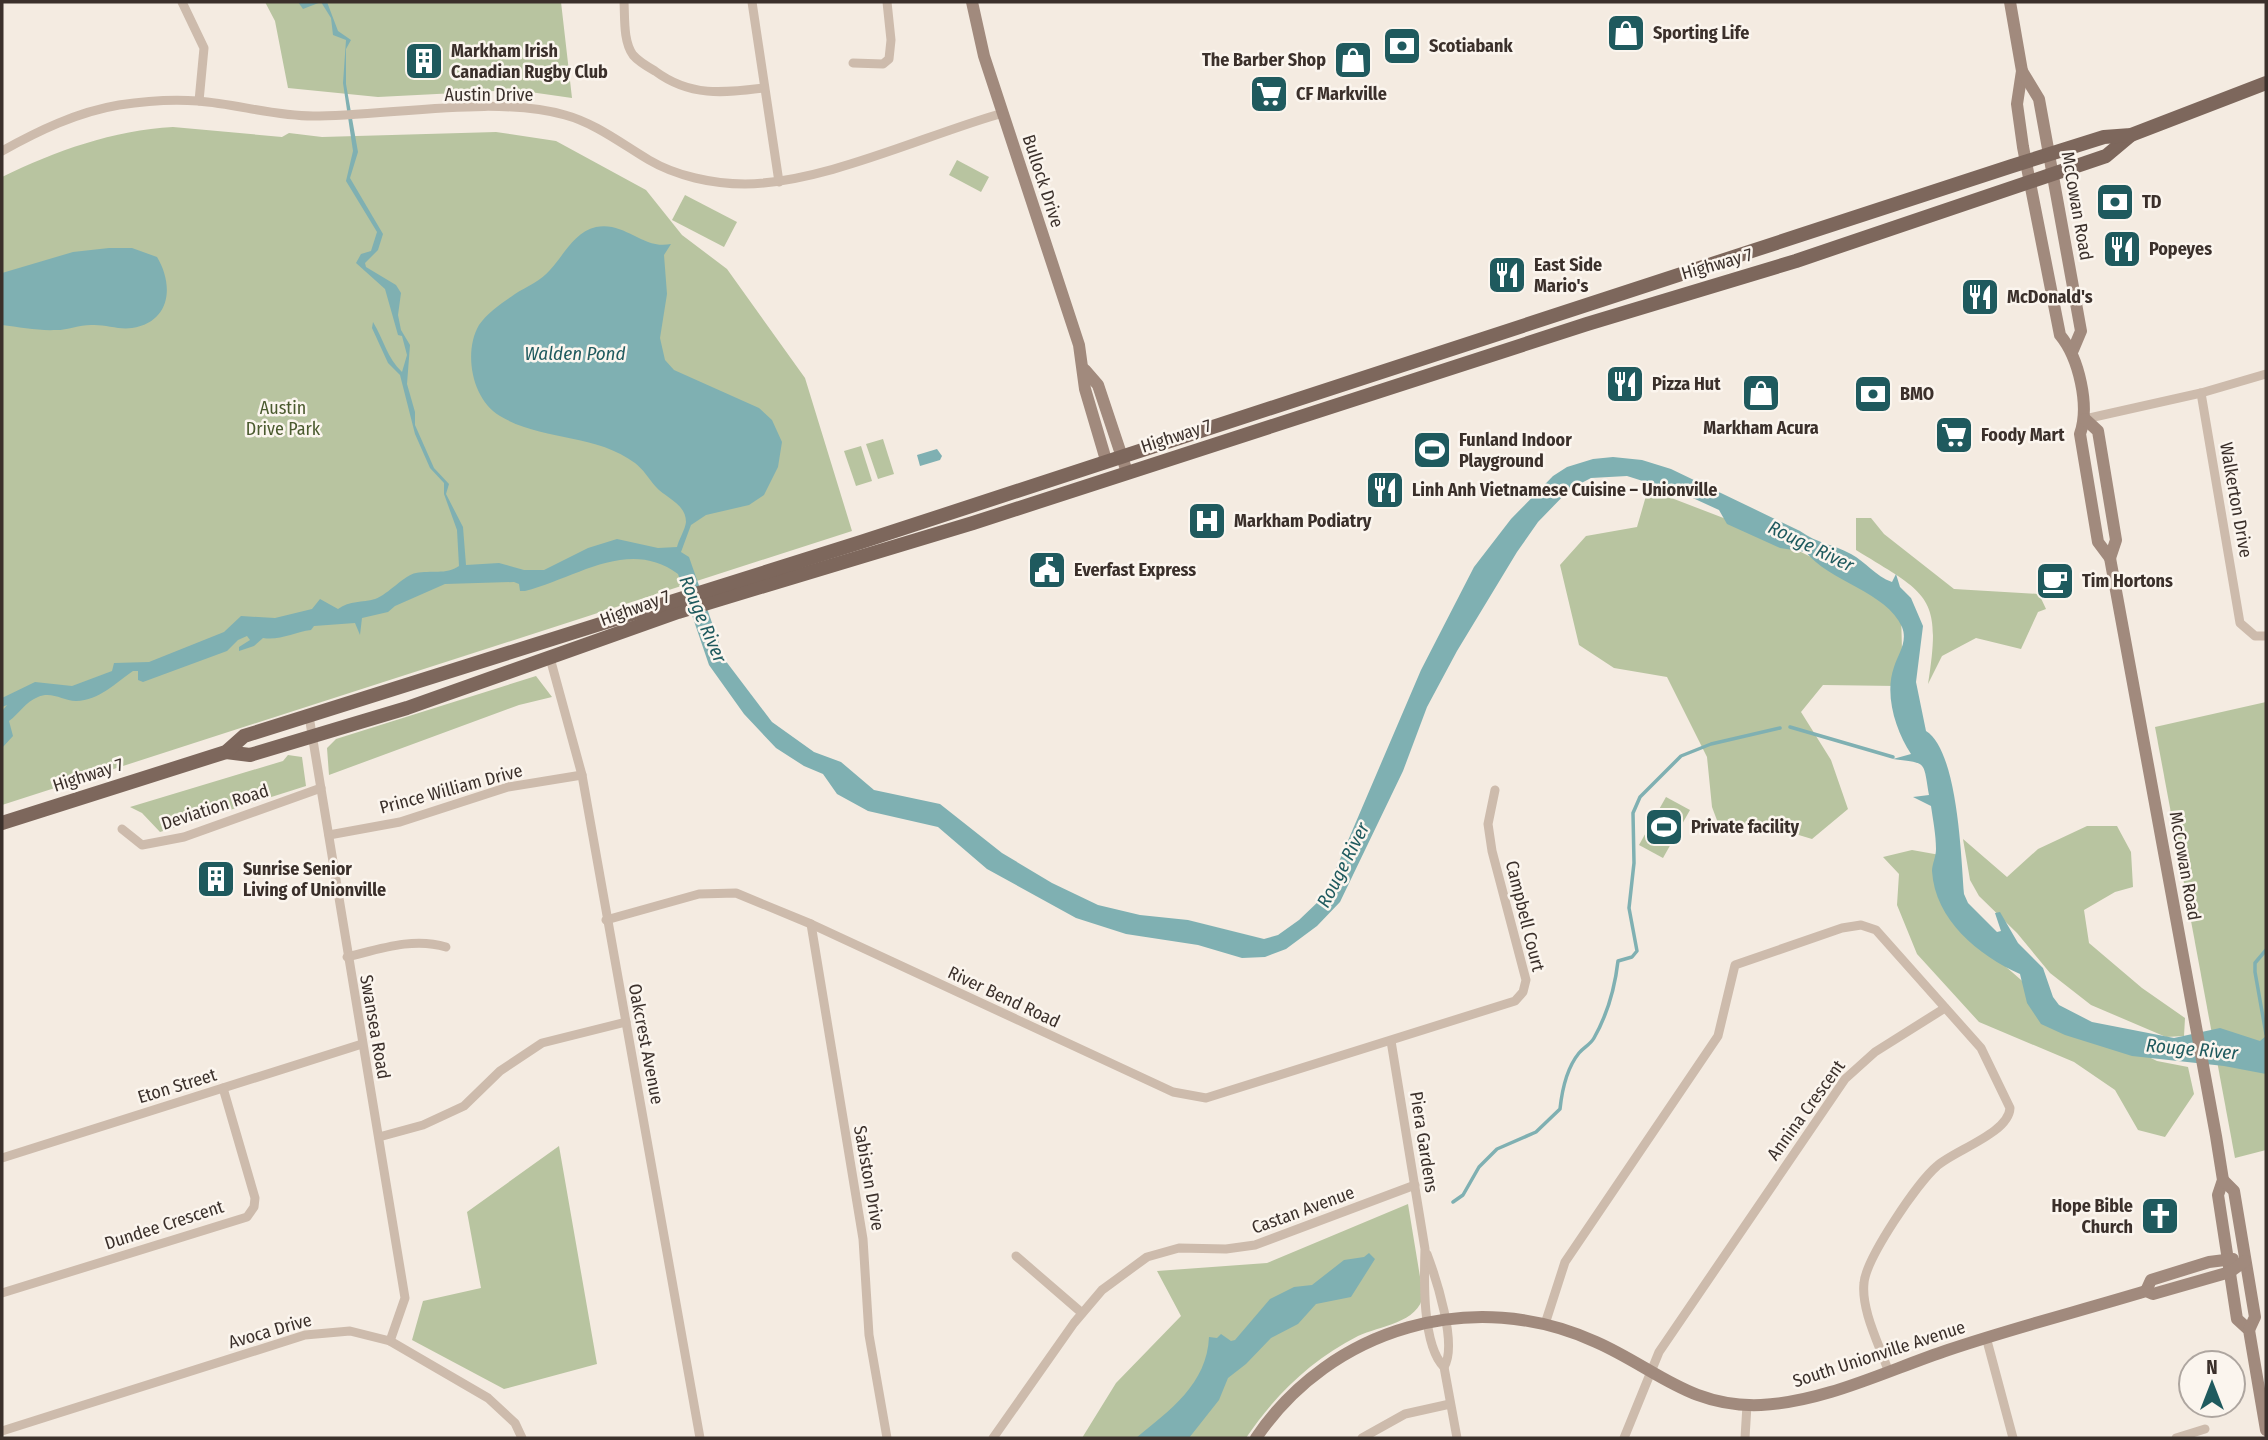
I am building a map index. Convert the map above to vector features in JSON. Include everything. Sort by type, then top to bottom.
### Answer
[{"type":"main road","name":"Bullock Drive","points":[[972,2],[981,46],[1085,370],[1085,390],[1106,460]]},
{"type":"main road","name":"McCowan Road","points":[[2010,2],[2022,71],[2017,104],[2029,179],[2060,335],[2073,350],[2085,419],[2080,434],[2098,541],[2110,558],[2206,1079],[2223,1180],[2218,1195],[2237,1319],[2249,1330]]},
{"type":"main road","name":"McCowan Road","points":[[2022,71],[2039,99],[2051,154],[2081,331],[2073,350]]},
{"type":"main road","name":"Highway 7","points":[[728,591],[1106,460],[1559,317],[2104,137],[2131,135],[2266,83]]},
{"type":"main road","name":"Highway 7","points":[[2,823],[226,752],[244,736],[1127,472],[1648,305],[1796,261],[2029,179],[2106,156],[2131,135]]},
{"type":"main road","name":"Bullock Drive","points":[[1085,370],[1098,385],[1127,472]]},
{"type":"main road","name":"Highway 7","points":[[226,752],[250,755],[407,708],[550,658],[676,607]]},
{"type":"main road","name":"McCowan Road","points":[[2223,1180],[2234,1191],[2255,1317],[2249,1330],[2266,1430]]},
{"type":"main road","name":"South Unionville Avenue","points":[[2146,1291],[2151,1280],[2228,1258],[2245,1261]]},
{"type":"main road","name":"South Unionville Avenue","points":[[1256,1438],[1289,1397],[1328,1364],[1377,1337],[1444,1318],[1499,1317],[1545,1324],[1596,1341],[1650,1373],[1694,1394],[1747,1405],[1801,1400],[1986,1337],[2146,1291],[2152,1294],[2230,1272],[2245,1261]]},
{"type":"street","points":[[182,2],[204,48],[199,101]]},
{"type":"street","points":[[624,2],[628,41],[634,55],[670,83],[694,91],[712,93],[764,88]]},
{"type":"street","points":[[752,2],[779,181]]},
{"type":"street","points":[[853,63],[883,64],[889,59],[891,40],[887,2]]},
{"type":"street","name":"Austin Drive","points":[[2,151],[37,132],[108,108],[159,100],[199,101],[283,115],[500,107],[565,115],[590,125],[652,162],[680,173],[743,184],[779,181],[1003,113]]},
{"type":"street","points":[[2085,419],[2201,393],[2266,374]]},
{"type":"street","name":"Walkerton Drive","points":[[2201,393],[2240,623],[2255,636],[2266,636]]},
{"type":"street","name":"Oakcrest Avenue","points":[[550,658],[582,775],[701,1438]]},
{"type":"street","name":"Swansea Road","points":[[309,716],[405,1298],[390,1341]]},
{"type":"street","name":"Prince William Drive","points":[[329,835],[400,822],[508,787],[582,775]]},
{"type":"street","name":"Deviation Road","points":[[122,829],[142,845],[184,836],[321,788]]},
{"type":"street","name":"Campbell Court","points":[[1391,1041],[1504,1006],[1515,1001],[1523,992],[1527,979],[1488,824],[1494,790]]},
{"type":"street","name":"River Bend Road","points":[[606,920],[716,891],[736,893],[811,924],[1189,1097],[1222,1095],[1391,1041]]},
{"type":"street","name":"Sabiston Drive","points":[[811,924],[863,1238],[869,1335],[887,1438]]},
{"type":"street","points":[[1545,1324],[1565,1262],[1718,1036],[1737,962],[1842,928],[1861,925],[1885,936],[1991,1062],[2010,1114],[2004,1124],[1931,1172],[1873,1254],[1865,1275],[1864,1293],[1888,1370]]},
{"type":"street","points":[[347,957],[427,941],[446,947]]},
{"type":"street","name":"Annina Crescent","points":[[1624,1438],[1659,1352],[1845,1079],[1875,1052],[1945,1009]]},
{"type":"street","points":[[379,1137],[423,1125],[464,1106],[510,1063],[541,1043],[626,1022]]},
{"type":"street","name":"Piera Gardens","points":[[1391,1041],[1425,1249],[1431,1343],[1436,1359],[1444,1367],[1457,1438]]},
{"type":"street","name":"Eton Street","points":[[2,1158],[362,1044]]},
{"type":"street","name":"Dundee Crescent","points":[[2,1293],[247,1217],[254,1207],[255,1198],[223,1088]]},
{"type":"street","name":"Castan Avenue","points":[[993,1438],[1082,1313],[1117,1277],[1147,1257],[1180,1248],[1226,1249],[1255,1245],[1415,1185]]},
{"type":"street","name":"Piera Gardens","points":[[1425,1249],[1435,1276],[1444,1318],[1449,1359],[1444,1367]]},
{"type":"street","points":[[1016,1256],[1082,1313]]},
{"type":"street","name":"Avoca Drive","points":[[2,1431],[305,1335],[350,1331],[390,1341],[488,1398],[515,1423],[522,1438]]},
{"type":"street","points":[[1986,1337],[2013,1438]]},
{"type":"street","points":[[1362,1438],[1405,1414],[1450,1404]]},
{"type":"street","points":[[1745,1438],[1747,1405]]},
{"type":"street","points":[[2176,1438],[2205,1429]]},
{"type":"green space","points":[[265,2],[561,2],[572,98],[516,90],[378,97],[288,88],[275,21]]},
{"type":"green space","name":"Austin Drive Park","points":[[173,127],[282,137],[289,133],[322,137],[496,132],[556,141],[646,190],[682,235],[727,269],[805,378],[852,531],[2,805],[2,177],[85,143],[129,132]]},
{"type":"green space","points":[[957,160],[989,177],[981,192],[949,175]]},
{"type":"green space","points":[[685,195],[737,222],[724,247],[672,220]]},
{"type":"green space","points":[[883,439],[894,474],[878,479],[866,444]]},
{"type":"green space","points":[[861,446],[872,481],[856,486],[844,451]]},
{"type":"green space","points":[[1648,489],[1760,532],[1811,557],[1901,611],[1902,651],[1897,686],[1823,685],[1801,712],[1831,760],[1848,809],[1812,839],[1769,826],[1718,823],[1712,807],[1707,757],[1667,677],[1614,668],[1579,645],[1560,565],[1586,536],[1637,527]]},
{"type":"green space","points":[[1856,518],[1871,518],[1884,534],[1954,589],[2039,594],[2046,609],[2038,612],[2021,649],[1976,638],[1942,656],[1928,684],[1933,632],[1931,614],[1925,600],[1900,577],[1856,550]]},
{"type":"green space","points":[[536,676],[552,697],[519,705],[329,775],[327,748],[336,739]]},
{"type":"green space","points":[[2266,702],[2266,1150],[2235,1158],[2155,727]]},
{"type":"green space","points":[[288,755],[302,757],[306,786],[160,832],[142,813],[130,807],[283,761]]},
{"type":"green space","name":"Private facility","points":[[1666,797],[1690,810],[1663,858],[1639,845]]},
{"type":"green space","points":[[2087,826],[2117,826],[2131,852],[2133,887],[2115,892],[2084,910],[2089,943],[2142,988],[2185,1018],[2184,1036],[2166,1037],[2091,1005],[2050,973],[2017,933],[1979,896],[1970,880],[1963,839],[2007,877],[2038,849]]},
{"type":"green space","points":[[1912,850],[1940,855],[1941,889],[2005,966],[2028,986],[2112,1039],[2157,1061],[2188,1067],[2194,1094],[2165,1137],[2138,1130],[2115,1090],[2074,1062],[1979,1022],[1917,954],[1897,905],[1899,874],[1883,857]]},
{"type":"green space","points":[[559,1146],[597,1364],[504,1389],[412,1340],[423,1301],[481,1288],[467,1212]]},
{"type":"green space","points":[[1408,1204],[1423,1295],[1420,1304],[1406,1318],[1358,1336],[1310,1367],[1269,1407],[1246,1438],[1082,1438],[1116,1383],[1181,1316],[1157,1271],[1267,1263]]},
{"type":"water","points":[[298,2],[321,2],[303,9]]},
{"type":"water","points":[[321,2],[327,2],[338,31],[351,40],[346,49],[346,84],[358,152],[350,178],[383,234],[378,250],[365,263],[366,267],[396,285],[401,293],[398,315],[401,330],[410,345],[407,384],[415,412],[415,425],[434,468],[449,484],[446,494],[463,527],[466,565],[499,563],[524,570],[544,570],[588,548],[617,539],[658,548],[677,547],[686,522],[683,510],[656,487],[638,465],[603,447],[533,430],[500,416],[490,409],[483,399],[473,375],[471,361],[474,336],[483,320],[500,304],[547,274],[575,239],[588,230],[606,226],[652,243],[671,244],[664,255],[667,294],[660,338],[665,360],[674,370],[759,408],[772,420],[782,442],[778,467],[764,495],[749,505],[706,515],[691,525],[681,552],[689,557],[725,660],[772,722],[814,752],[841,762],[874,790],[940,804],[1002,853],[1052,883],[1098,905],[1140,915],[1188,920],[1264,939],[1278,935],[1321,899],[1329,885],[1421,670],[1474,567],[1511,519],[1553,476],[1567,467],[1593,459],[1613,457],[1642,460],[1671,469],[1813,539],[1844,551],[1892,582],[1896,574],[1900,587],[1911,598],[1923,626],[1916,682],[1926,731],[1937,742],[1951,782],[1959,831],[1964,894],[1968,903],[1997,932],[2001,931],[1995,913],[2000,912],[2018,943],[2043,968],[2053,997],[2059,1005],[2092,1022],[2174,1038],[2220,1028],[2260,1041],[2266,1036],[2266,1074],[2224,1066],[2132,1056],[2065,1035],[2041,1024],[2027,1003],[2020,974],[1989,957],[1961,934],[1941,905],[1935,889],[1932,871],[1936,844],[1931,806],[1913,797],[1929,795],[1926,775],[1922,765],[1918,763],[1893,759],[1911,754],[1896,724],[1891,701],[1891,678],[1904,638],[1902,627],[1894,615],[1871,596],[1828,571],[1806,552],[1780,548],[1727,524],[1719,510],[1684,494],[1627,476],[1591,478],[1570,489],[1538,522],[1457,651],[1427,707],[1403,771],[1340,902],[1317,926],[1286,949],[1265,957],[1242,958],[1198,945],[1126,934],[1076,918],[987,869],[938,827],[868,811],[837,794],[823,774],[804,766],[776,748],[744,714],[709,665],[678,574],[659,564],[641,559],[602,564],[525,591],[520,591],[519,584],[514,582],[445,584],[395,606],[388,612],[362,618],[360,635],[355,623],[314,626],[311,630],[263,638],[254,646],[239,651],[239,647],[250,640],[247,636],[238,640],[227,651],[143,682],[138,680],[138,671],[133,671],[92,698],[76,701],[43,695],[30,702],[9,721],[13,736],[2,748],[2,711],[7,705],[2,707],[2,698],[35,682],[72,686],[112,671],[114,663],[149,662],[224,632],[241,616],[275,618],[312,609],[320,599],[338,609],[347,604],[380,597],[411,574],[438,572],[459,566],[457,530],[444,494],[444,483],[430,468],[415,434],[400,375],[388,363],[372,328],[373,322],[389,355],[402,372],[407,355],[402,336],[398,335],[385,289],[356,263],[361,254],[371,251],[377,232],[346,181],[353,151],[343,83],[346,40],[333,35],[331,18]]},
{"type":"water","points":[[132,248],[157,257],[166,279],[167,290],[166,301],[155,318],[132,328],[89,325],[49,330],[2,325],[2,273],[73,252]]},
{"type":"water","points":[[937,449],[942,456],[940,460],[920,466],[917,455]]},
{"type":"water","points":[[1369,1253],[1375,1259],[1351,1297],[1316,1304],[1298,1324],[1271,1338],[1228,1378],[1219,1400],[1189,1438],[1136,1438],[1174,1406],[1194,1382],[1207,1354],[1209,1337],[1217,1338],[1221,1334],[1231,1341],[1235,1340],[1270,1299],[1294,1287],[1312,1285],[1344,1260],[1364,1257]]},
{"type":"waterway","points":[[1790,727],[1893,757]]},
{"type":"waterway","points":[[1453,1202],[1463,1195],[1479,1167],[1497,1149],[1536,1132],[1560,1109],[1563,1087],[1571,1066],[1592,1040],[1603,1020],[1613,991],[1618,961],[1632,957],[1637,951],[1629,908],[1634,863],[1633,813],[1640,797],[1681,756],[1711,744],[1780,728]]},
{"type":"waterway","points":[[2266,950],[2255,963],[2266,1034]]},
{"type":"place","name":"Sporting Life","points":[[1626,33]]},
{"type":"place","name":"Scotiabank","points":[[1402,46]]},
{"type":"place","name":"The Barber Shop","points":[[1353,60]]},
{"type":"place","name":"Markham Irish Canadian Rugby Club","points":[[424,61]]},
{"type":"place","name":"CF Markville","points":[[1269,94]]},
{"type":"place","name":"TD","points":[[2115,202]]},
{"type":"place","name":"Popeyes","points":[[2122,249]]},
{"type":"place","name":"East Side Mario's","points":[[1507,275]]},
{"type":"place","name":"McDonald's","points":[[1980,297]]},
{"type":"place","name":"Pizza Hut","points":[[1625,384]]},
{"type":"place","name":"Markham Acura","points":[[1761,393]]},
{"type":"place","name":"BMO","points":[[1873,394]]},
{"type":"place","name":"Foody Mart","points":[[1954,435]]},
{"type":"place","name":"Funland Indoor Playground","points":[[1432,450]]},
{"type":"place","name":"Linh Anh Vietnamese Cuisine – Unionville","points":[[1385,490]]},
{"type":"place","name":"Markham Podiatry","points":[[1207,521]]},
{"type":"place","name":"Everfast Express","points":[[1047,570]]},
{"type":"place","name":"Tim Hortons","points":[[2055,581]]},
{"type":"place","name":"Private facility","points":[[1664,827]]},
{"type":"place","name":"Sunrise Senior Living of Unionville","points":[[216,879]]},
{"type":"place","name":"Hope Bible Church","points":[[2160,1216]]},
{"type":"water label","name":"Walden Pond","points":[[575,353]]},
{"type":"water label","name":"Rouge River","points":[[1811,546]]},
{"type":"water label","name":"Rouge River","points":[[703,619]]},
{"type":"water label","name":"Rouge River","points":[[1343,865]]},
{"type":"water label","name":"Rouge River","points":[[2192,1049]]}]
